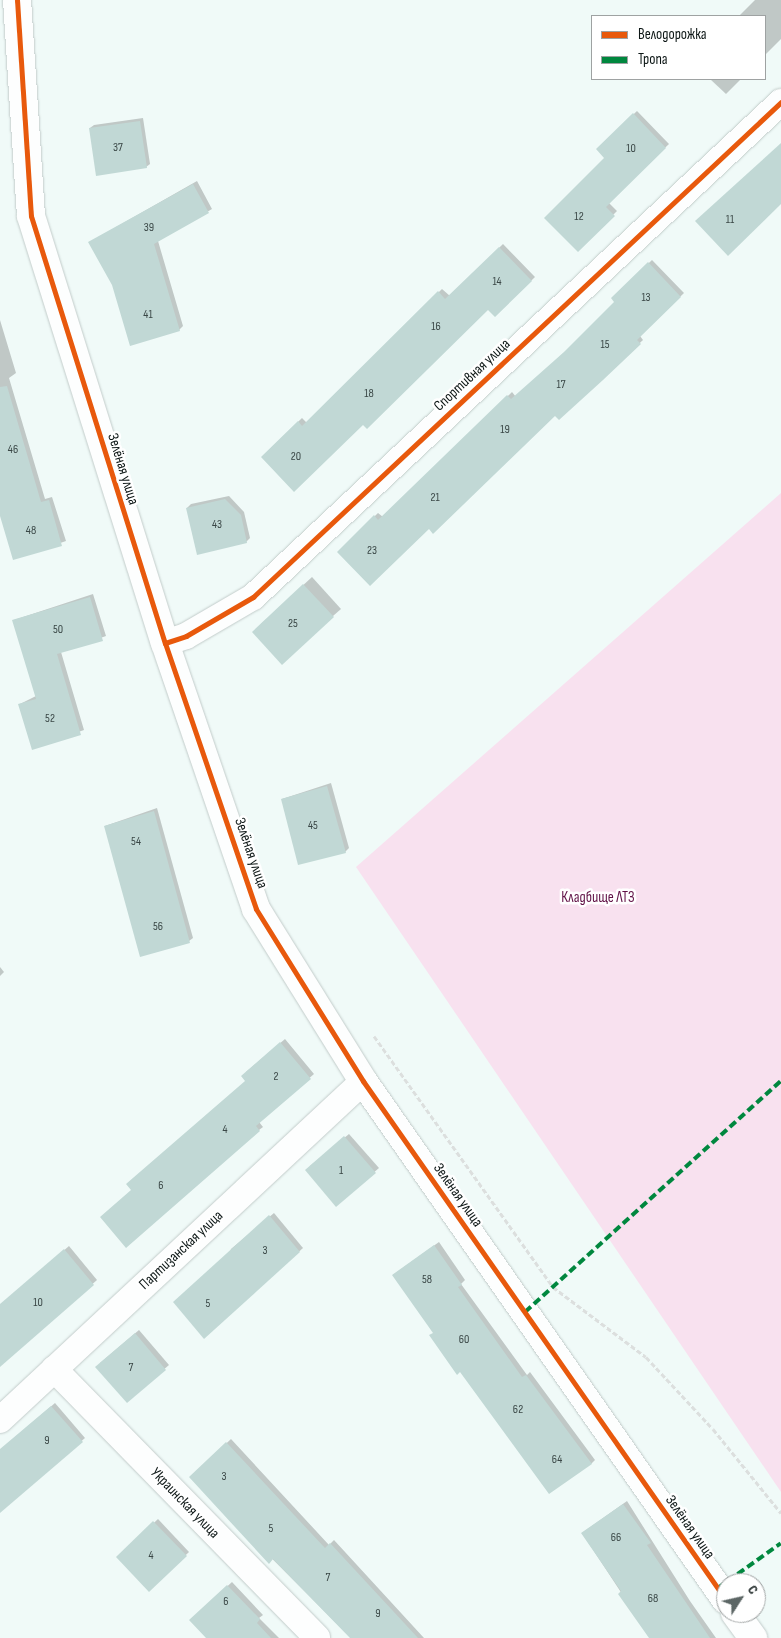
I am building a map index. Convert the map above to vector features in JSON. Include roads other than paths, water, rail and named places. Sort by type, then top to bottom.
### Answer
[{"type":"street","name":"Зелёная улица","points":[[17,0],[31,216],[165,643],[256,909],[363,1081],[716,1586]]},
{"type":"street","name":"Спортивная улица","points":[[165,643],[186,636],[253,597],[781,102]]},
{"type":"street","name":"Партизанская улица","points":[[0,1420],[363,1081]]},
{"type":"street","name":"Украинская улица","points":[[54,1369],[317,1638]]},
{"type":"street","points":[[742,1623],[753,1638]]},
{"type":"park label","name":"Кладбище ЛТЗ","points":[[598,898]]}]
